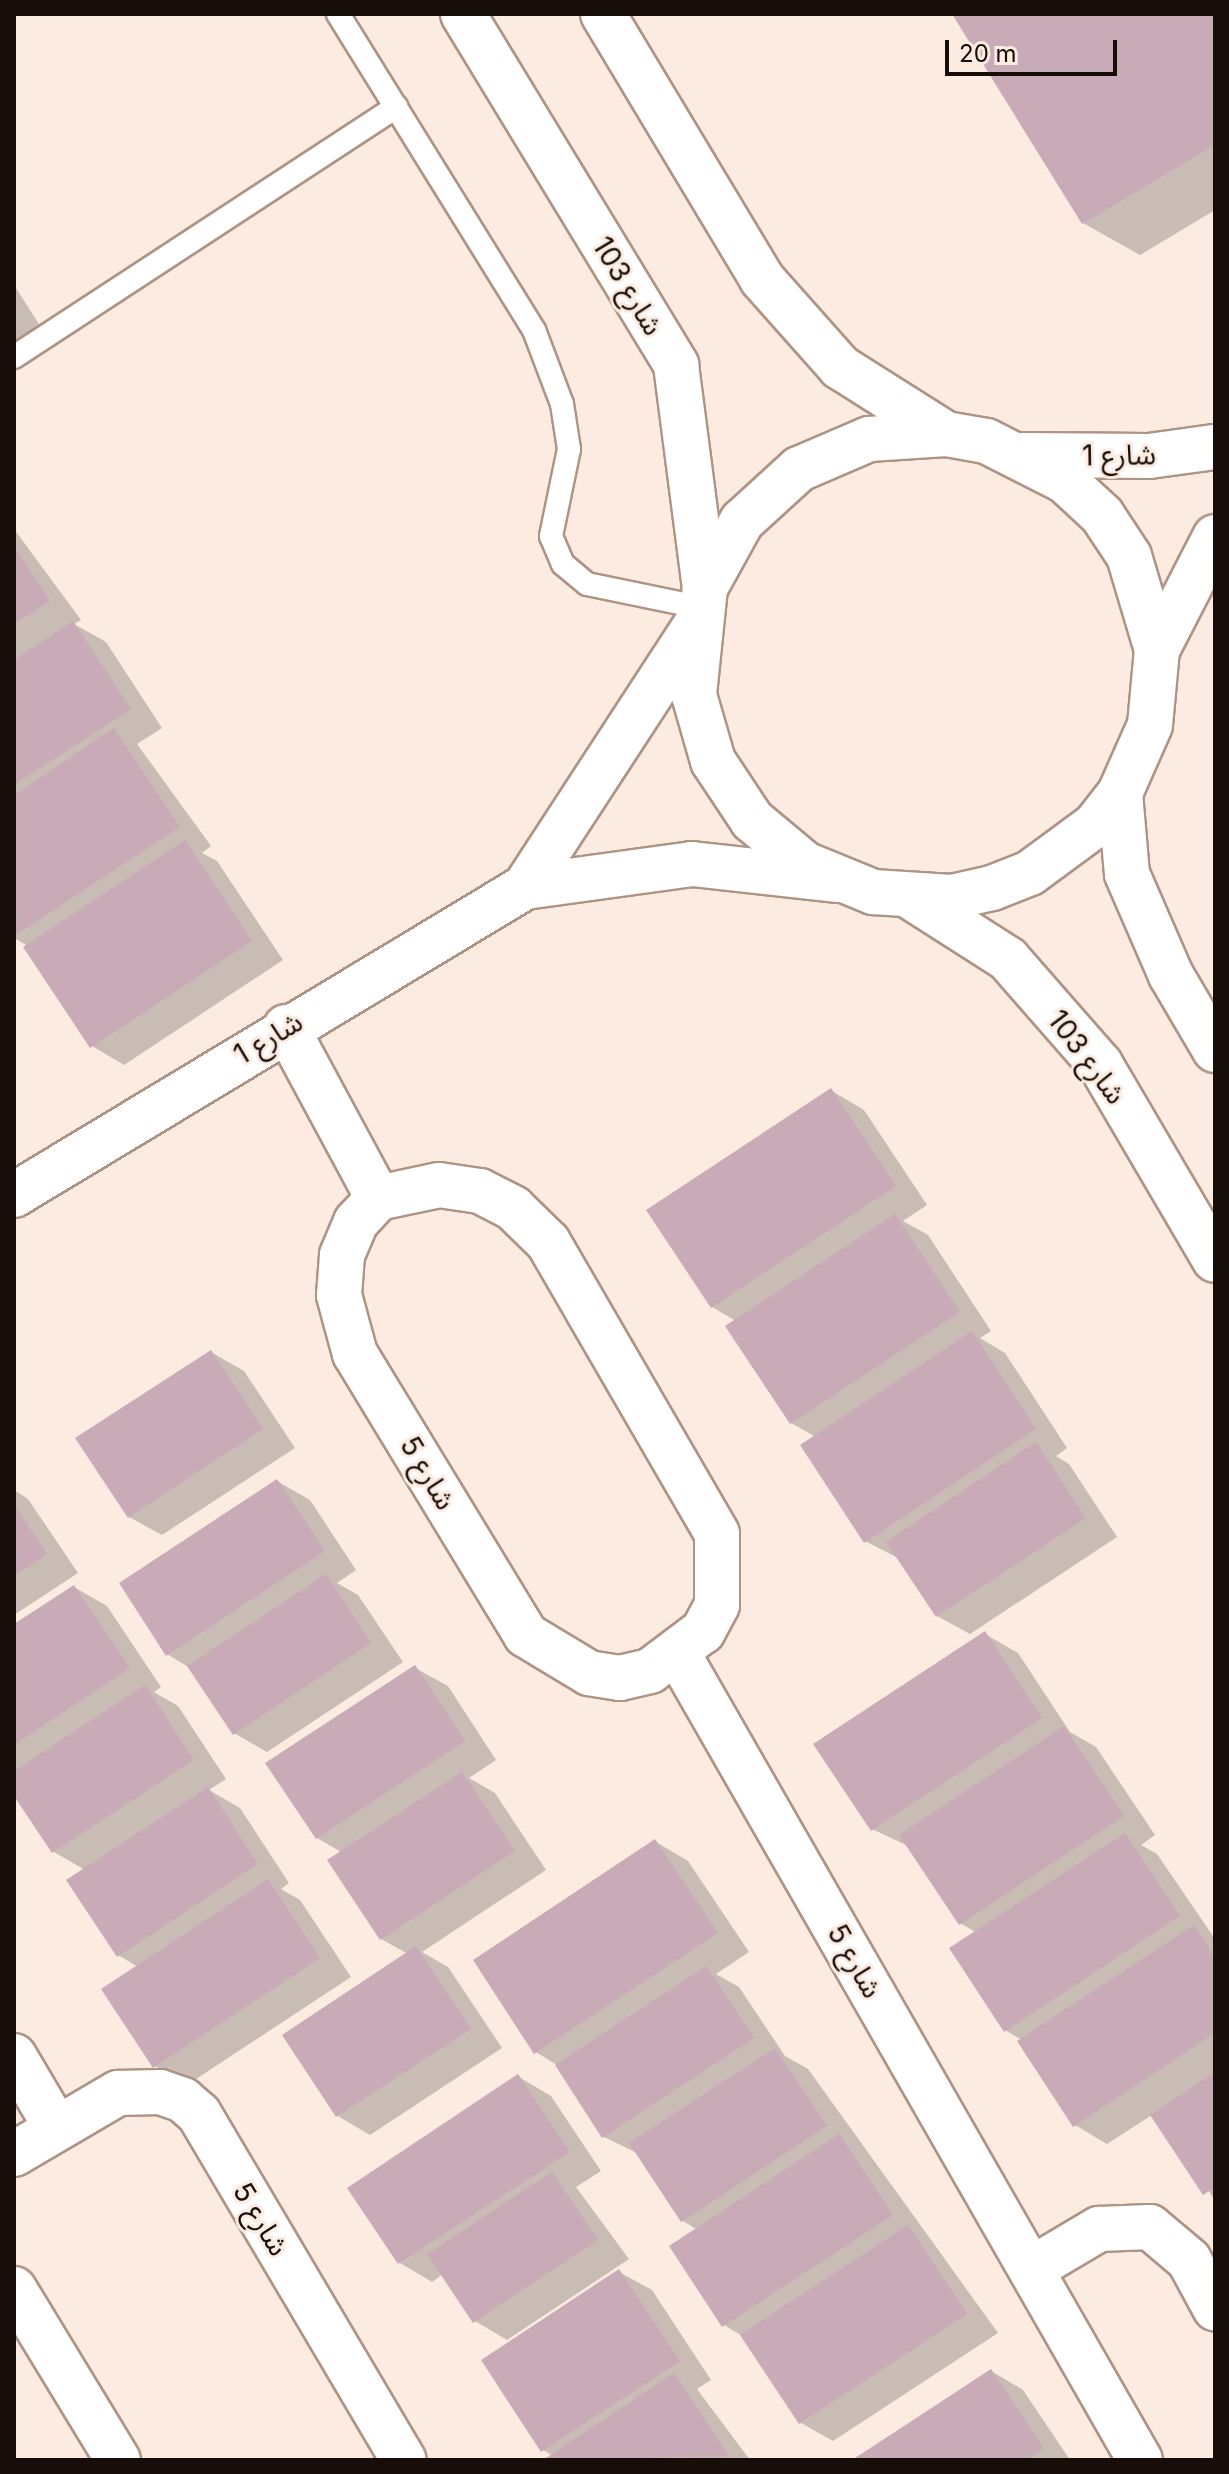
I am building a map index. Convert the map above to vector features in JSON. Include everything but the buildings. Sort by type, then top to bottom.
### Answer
[{"type":"street","name":"شارع 103","points":[[463,14],[676,365],[700,607],[694,695],[713,761],[752,820],[836,880]]},
{"type":"street","points":[[603,14],[762,279],[840,367],[946,434],[1023,455],[1102,515],[1139,579],[1157,650],[1150,725],[1120,793],[1095,825],[1030,873],[952,897],[911,897]]},
{"type":"street","name":"شارع 1","points":[[525,887],[700,607],[742,521],[799,469],[869,439],[946,434]]},
{"type":"street","name":"شارع 1","points":[[1023,455],[1149,456],[1215,447]]},
{"type":"street","points":[[1157,650],[1215,537]]},
{"type":"street","points":[[1120,793],[1127,874],[1171,975],[1215,1050]]},
{"type":"street","name":"شارع 1","points":[[15,1192],[286,1027],[525,887],[692,864],[836,880],[911,897]]},
{"type":"street","name":"شارع 103","points":[[911,897],[1008,959],[1100,1064],[1215,1260]]},
{"type":"street","points":[[286,1027],[378,1198]]},
{"type":"street","name":"شارع 5","points":[[408,1187],[480,1191],[513,1208],[548,1242],[717,1534],[717,1605],[678,1654],[620,1678],[557,1660],[526,1635],[355,1354],[343,1323],[342,1255],[356,1222],[378,1198],[408,1187]]},
{"type":"street","name":"شارع 5","points":[[678,1654],[1033,2268],[1140,2460]]},
{"type":"street","points":[[14,2056],[56,2127]]},
{"type":"street","name":"شارع 5","points":[[14,2154],[118,2093],[160,2092],[199,2114],[404,2460]]},
{"type":"street","points":[[1033,2268],[1099,2229],[1150,2227],[1189,2260],[1215,2308]]},
{"type":"street","points":[[14,2289],[118,2460]]},
{"type":"lane","points":[[338,14],[534,330],[562,404],[569,449],[551,536],[563,564],[587,584],[700,607]]},
{"type":"lane","points":[[14,357],[396,107]]}]
